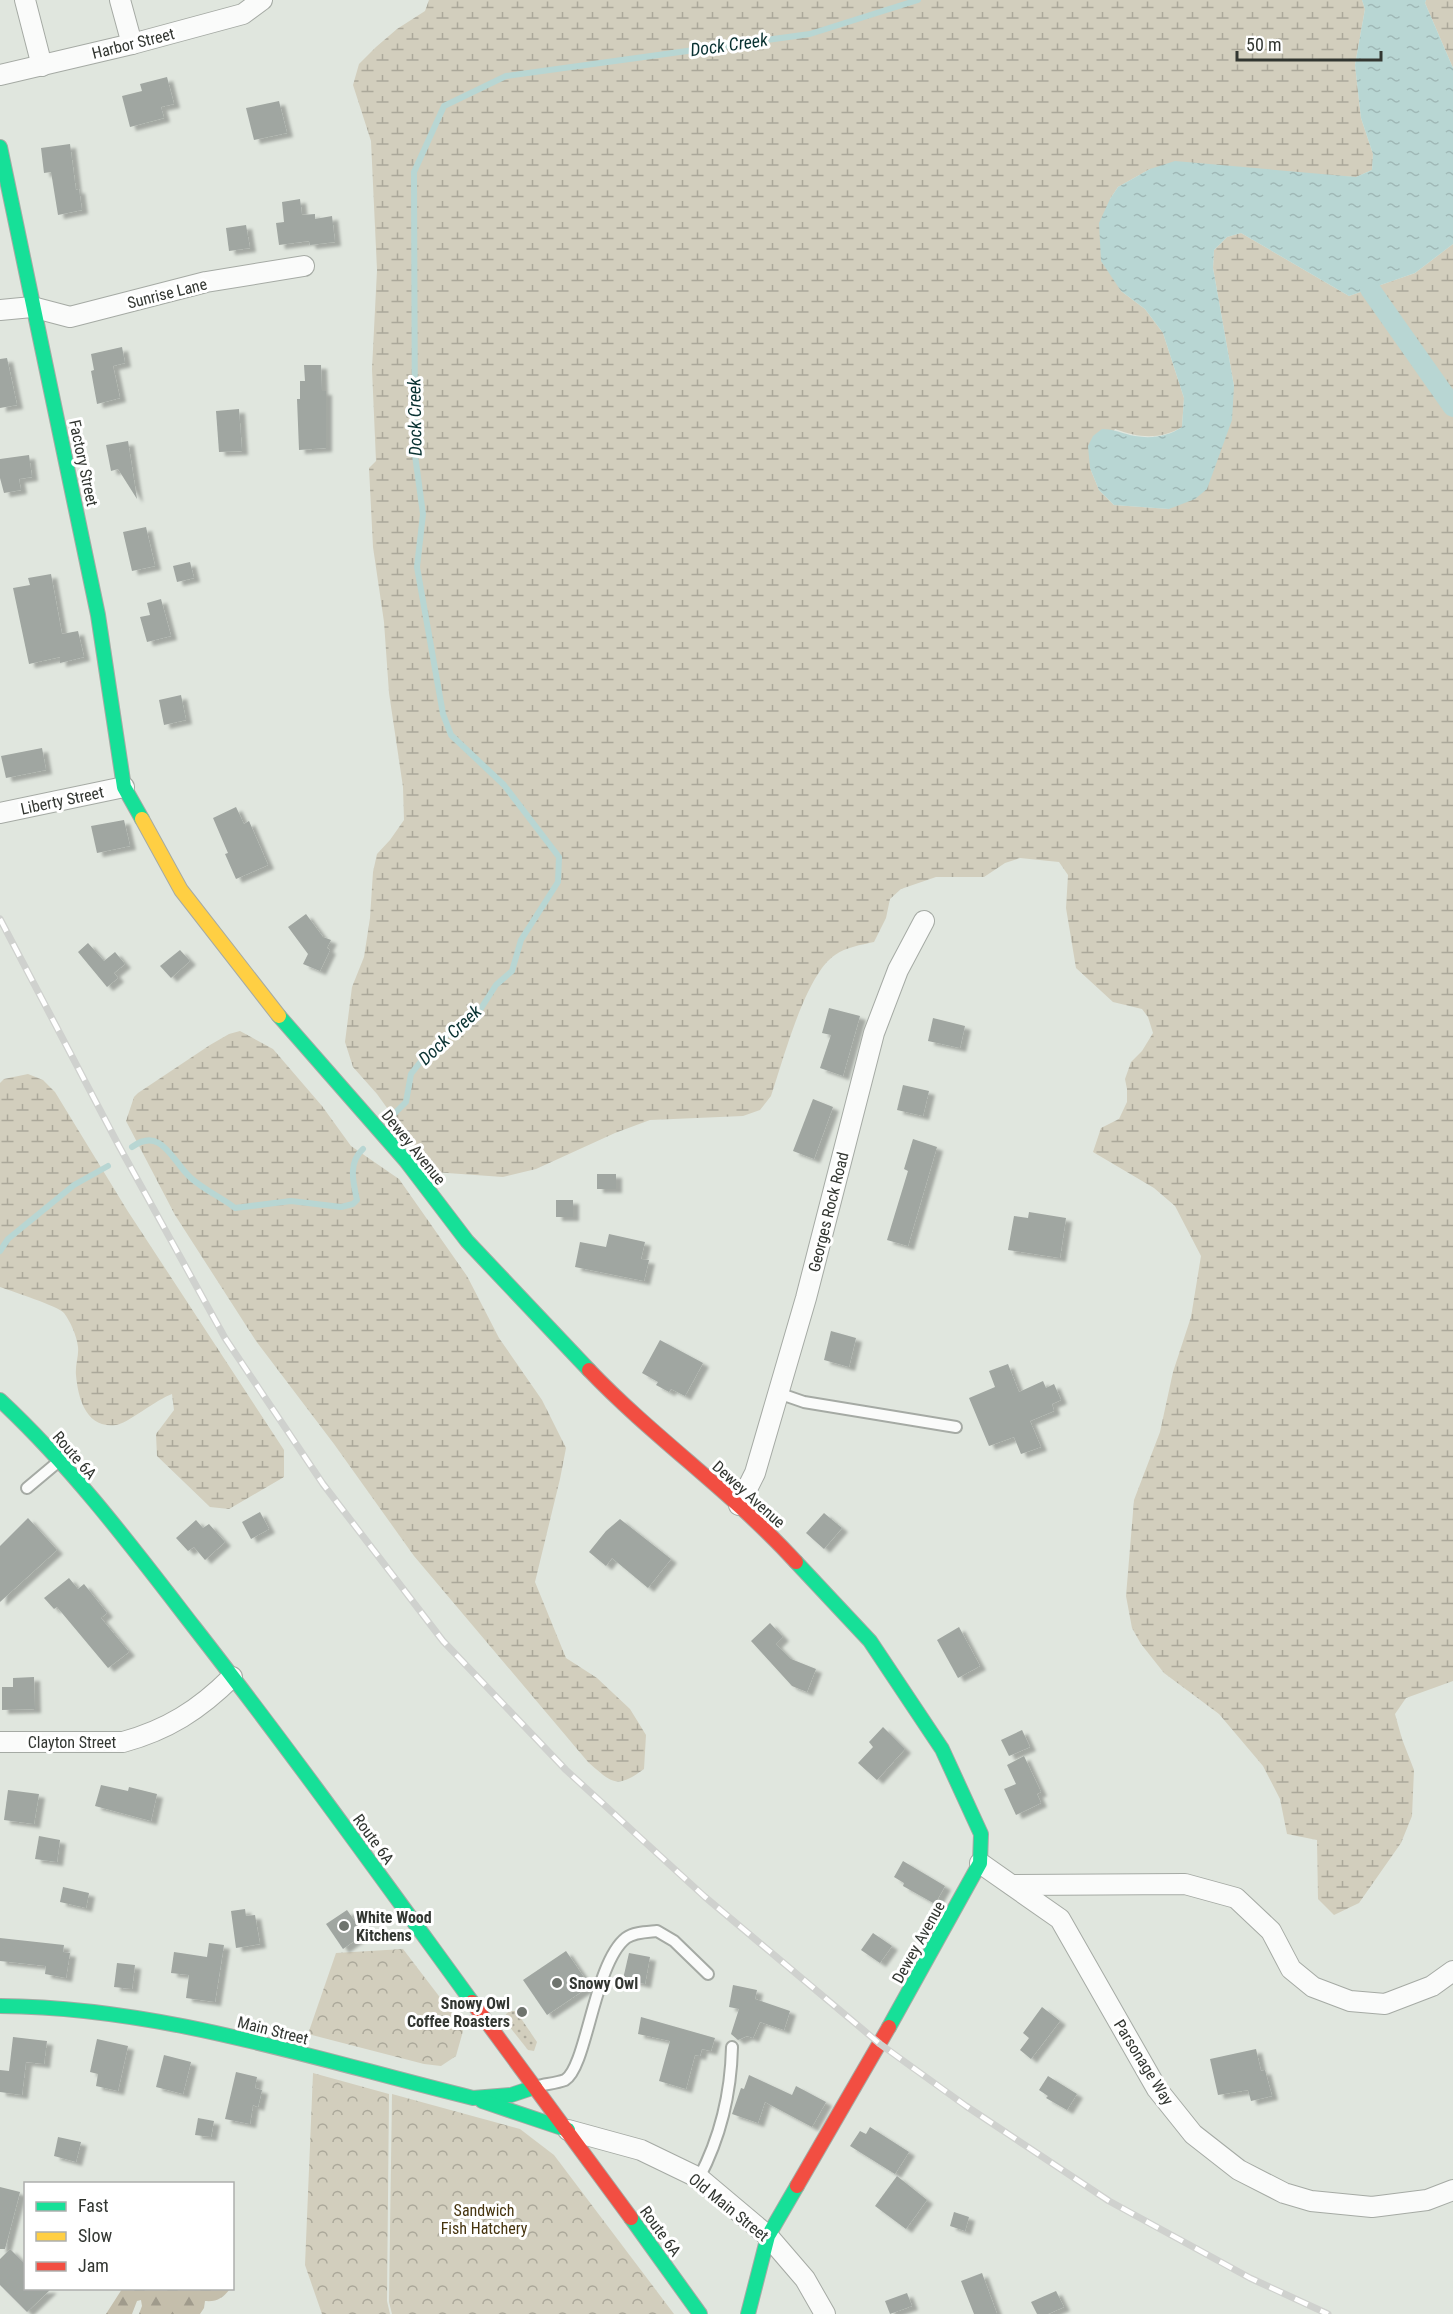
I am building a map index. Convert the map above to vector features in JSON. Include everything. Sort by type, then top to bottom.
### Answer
[{"type":"street","points":[[25,0],[42,66]]},
{"type":"street","points":[[120,0],[132,45]]},
{"type":"street","name":"Harbor Street","points":[[0,75],[132,45],[243,14],[262,0]]},
{"type":"street","name":"Factory Street","points":[[0,147],[98,615],[124,787]]},
{"type":"street","name":"Sunrise Lane","points":[[32,307],[70,318],[206,282],[304,266]]},
{"type":"street","points":[[0,310],[32,307]]},
{"type":"street","name":"Liberty Street","points":[[0,813],[124,787]]},
{"type":"street","name":"Dewey Avenue","points":[[124,787],[188,899],[266,1001],[406,1161],[467,1241],[616,1398],[739,1505],[781,1545],[870,1641],[942,1749],[981,1834],[980,1863],[880,2044],[768,2236],[748,2314]]},
{"type":"street","name":"Georges Rock Road","points":[[739,1505],[755,1473],[808,1290],[874,1032],[898,970],[924,921]]},
{"type":"street","name":"Route 6A","points":[[0,1400],[31,1429],[117,1527],[271,1726],[568,2130],[694,2311]]},
{"type":"street","name":"Clayton Street","points":[[0,1742],[123,1742],[158,1731],[189,1714],[232,1677]]},
{"type":"street","name":"Parsonage Way","points":[[980,1863],[1060,1919],[1157,2089],[1193,2134],[1239,2170],[1284,2193],[1311,2201],[1372,2207],[1427,2200],[1453,2190]]},
{"type":"street","points":[[1012,1885],[1185,1884],[1236,1898],[1271,1931],[1291,1969],[1312,1987],[1350,2001],[1385,2004],[1432,1986],[1453,1971]]},
{"type":"street","name":"Main Street","points":[[0,2006],[83,2008],[147,2017],[473,2098],[511,2095],[535,2087]]},
{"type":"street","points":[[473,2098],[568,2130]]},
{"type":"street","name":"Old Main Street","points":[[568,2130],[641,2150],[699,2178],[768,2236],[805,2279],[825,2314]]},
{"type":"lane","points":[[778,1393],[804,1402],[956,1427]]},
{"type":"lane","points":[[27,1488],[58,1462]]},
{"type":"lane","points":[[535,2087],[566,2079],[572,2072],[602,1981],[615,1951],[627,1937],[657,1931],[674,1941],[708,1974]]},
{"type":"lane","points":[[699,2178],[710,2158],[721,2122],[731,2076],[732,2047]]},
{"type":"green space","points":[[429,0],[1362,0],[1365,9],[1355,65],[1361,118],[1373,154],[1372,170],[1356,177],[1150,169],[1118,187],[1110,199],[1121,291],[1145,309],[1163,333],[1184,398],[1182,427],[1157,436],[1141,436],[1115,429],[1090,468],[1099,490],[1114,505],[1169,509],[1234,386],[1213,268],[1214,250],[1227,237],[1241,233],[1349,296],[1415,273],[1453,244],[1453,1681],[1406,1698],[1395,1714],[1414,1770],[1412,1816],[1401,1843],[1359,1903],[1334,1915],[1318,1899],[1317,1840],[1287,1834],[1280,1799],[1263,1766],[1219,1714],[1164,1673],[1141,1644],[1132,1628],[1126,1596],[1134,1500],[1160,1432],[1173,1372],[1191,1317],[1201,1256],[1175,1206],[1154,1188],[1093,1152],[1101,1128],[1119,1119],[1127,1102],[1125,1079],[1131,1062],[1142,1051],[1153,1033],[1148,1017],[1142,1009],[1113,1002],[1076,968],[1066,908],[1068,875],[1059,862],[1020,858],[1005,863],[984,877],[936,877],[901,889],[890,899],[886,918],[874,942],[844,950],[824,965],[796,1020],[771,1096],[760,1110],[743,1116],[650,1120],[615,1133],[536,1169],[503,1177],[433,1172],[377,1094],[353,1067],[345,1042],[352,987],[364,957],[370,918],[373,872],[377,854],[404,820],[403,787],[389,693],[384,622],[373,547],[369,468],[376,461],[372,369],[377,270],[371,141],[353,85],[359,64],[397,29],[425,11]]},
{"type":"green space","points":[[1426,0],[1453,0],[1453,68],[1425,3]]},
{"type":"green space","points":[[240,1031],[273,1049],[322,1106],[351,1146],[399,1179],[467,1276],[499,1338],[542,1400],[566,1448],[535,1582],[566,1658],[597,1678],[630,1709],[646,1735],[644,1769],[627,1780],[608,1779],[588,1762],[414,1556],[334,1444],[256,1341],[175,1215],[126,1121],[134,1097],[138,1093],[210,1045],[229,1034]]},
{"type":"green space","points":[[28,1074],[43,1080],[55,1092],[127,1210],[284,1450],[284,1477],[229,1509],[210,1507],[157,1456],[156,1434],[174,1410],[172,1394],[121,1424],[106,1425],[97,1422],[86,1410],[79,1393],[76,1371],[77,1343],[73,1329],[64,1313],[0,1287],[0,1083],[4,1079]]},
{"type":"green space","points":[[403,1949],[458,2021],[463,2031],[456,2056],[441,2066],[424,2064],[308,2034],[336,1953]]},
{"type":"green space","points":[[510,2011],[518,2014],[537,2042],[534,2051],[528,2050],[505,2021],[506,2014]]},
{"type":"green space","points":[[313,2073],[389,2094],[387,2301],[390,2314],[322,2314],[305,2265]]},
{"type":"green space","name":"Sandwich Fish Hatchery","points":[[392,2094],[520,2129],[554,2155],[674,2314],[392,2314],[389,2302]]},
{"type":"green space","points":[[121,2290],[229,2290],[219,2299],[205,2301],[200,2314],[139,2314],[142,2306],[141,2300],[137,2301],[132,2314],[106,2314]]},
{"type":"water","points":[[1362,0],[1426,0],[1425,3],[1453,68],[1453,244],[1415,273],[1349,296],[1241,233],[1227,237],[1214,250],[1213,268],[1234,386],[1232,420],[1207,489],[1195,499],[1169,509],[1114,505],[1099,490],[1090,468],[1088,446],[1093,436],[1102,429],[1141,437],[1172,433],[1182,427],[1184,398],[1163,333],[1145,309],[1121,291],[1101,261],[1099,223],[1110,199],[1118,187],[1150,169],[1175,161],[1356,177],[1372,170],[1373,154],[1361,118],[1355,65],[1365,9]]},
{"type":"building","points":[[167,77],[174,104],[161,107],[164,118],[130,127],[122,96],[142,91],[140,84]]},
{"type":"building","points":[[279,101],[287,133],[254,140],[246,108]]},
{"type":"building","points":[[70,144],[76,190],[79,189],[82,210],[58,215],[51,172],[44,173],[41,148]]},
{"type":"building","points":[[300,199],[302,215],[315,214],[315,219],[332,216],[335,242],[310,245],[309,241],[279,245],[276,223],[284,222],[282,202]]},
{"type":"building","points":[[246,225],[250,248],[229,251],[226,228]]},
{"type":"building","points":[[122,347],[125,363],[113,366],[120,398],[97,404],[91,371],[94,370],[91,354]]},
{"type":"building","points":[[7,358],[17,405],[0,408],[0,359]]},
{"type":"building","points":[[304,365],[321,365],[322,391],[326,391],[326,448],[299,450],[297,399],[300,399],[300,381],[305,381]]},
{"type":"building","points":[[239,409],[242,451],[219,452],[216,411]]},
{"type":"building","points":[[128,441],[137,499],[118,469],[111,471],[106,445]]},
{"type":"building","points":[[29,455],[32,477],[19,479],[21,490],[4,493],[0,478],[0,459]]},
{"type":"building","points":[[146,527],[155,566],[132,571],[123,532]]},
{"type":"building","points":[[190,562],[194,578],[177,582],[173,566]]},
{"type":"building","points":[[51,574],[62,634],[78,631],[84,657],[60,663],[60,657],[29,664],[13,588],[30,585],[28,578]]},
{"type":"building","points":[[161,599],[171,636],[147,642],[140,617],[150,615],[147,603]]},
{"type":"building","points":[[181,695],[186,720],[164,725],[159,700]]},
{"type":"building","points":[[42,748],[46,770],[6,778],[1,756]]},
{"type":"building","points":[[236,807],[244,824],[249,821],[268,865],[236,879],[213,818]]},
{"type":"building","points":[[124,820],[130,846],[97,853],[91,826]]},
{"type":"building","points":[[306,914],[323,937],[331,940],[327,948],[330,950],[320,971],[303,964],[308,954],[288,927]]},
{"type":"building","points":[[88,943],[104,961],[115,952],[125,964],[114,973],[118,978],[107,987],[78,952]]},
{"type":"building","points":[[180,950],[190,961],[171,978],[160,966]]},
{"type":"building","points":[[829,1008],[860,1016],[843,1076],[820,1068],[831,1035],[822,1033]]},
{"type":"building","points":[[933,1018],[965,1026],[960,1048],[928,1041]]},
{"type":"building","points":[[903,1085],[929,1091],[923,1116],[897,1110]]},
{"type":"building","points":[[813,1099],[833,1107],[814,1159],[793,1151]]},
{"type":"building","points":[[913,1139],[937,1147],[908,1246],[887,1240],[908,1171],[904,1169]]},
{"type":"building","points":[[597,1174],[616,1174],[616,1189],[597,1189]]},
{"type":"building","points":[[556,1200],[573,1200],[573,1217],[556,1217]]},
{"type":"building","points":[[1029,1212],[1066,1218],[1060,1258],[1008,1250],[1014,1216],[1028,1218]]},
{"type":"building","points":[[609,1234],[645,1242],[641,1259],[649,1260],[644,1281],[575,1267],[580,1242],[606,1247]]},
{"type":"building","points":[[831,1331],[856,1338],[849,1367],[824,1360]]},
{"type":"building","points":[[660,1340],[703,1363],[685,1396],[671,1389],[669,1392],[656,1385],[658,1382],[642,1373]]},
{"type":"building","points":[[1008,1364],[1019,1392],[1043,1381],[1046,1388],[1054,1384],[1061,1400],[1052,1404],[1054,1411],[1030,1421],[1041,1447],[1021,1454],[1014,1437],[989,1446],[969,1398],[995,1387],[989,1371]]},
{"type":"building","points":[[260,1512],[269,1529],[251,1539],[242,1522]]},
{"type":"building","points":[[824,1513],[842,1528],[824,1549],[806,1533]]},
{"type":"building","points":[[28,1518],[57,1550],[0,1602],[0,1546]]},
{"type":"building","points":[[620,1519],[671,1559],[648,1588],[612,1558],[606,1566],[589,1552],[606,1531]]},
{"type":"building","points":[[196,1520],[203,1528],[209,1524],[225,1542],[205,1560],[194,1547],[188,1551],[176,1538]]},
{"type":"building","points":[[69,1578],[78,1589],[84,1584],[107,1613],[101,1618],[129,1652],[108,1668],[57,1607],[54,1609],[44,1598]]},
{"type":"building","points":[[770,1623],[783,1637],[776,1644],[791,1659],[816,1669],[807,1692],[792,1686],[751,1641]]},
{"type":"building","points":[[959,1627],[980,1666],[958,1678],[937,1640]]},
{"type":"building","points":[[34,1677],[35,1709],[2,1710],[2,1687],[13,1687],[13,1678]]},
{"type":"building","points":[[883,1727],[905,1749],[877,1780],[858,1763],[873,1747],[869,1742]]},
{"type":"building","points":[[1022,1730],[1030,1747],[1009,1756],[1001,1740]]},
{"type":"building","points":[[1024,1756],[1041,1792],[1037,1794],[1041,1803],[1016,1815],[1004,1789],[1016,1784],[1007,1765]]},
{"type":"building","points":[[101,1785],[128,1791],[129,1787],[157,1794],[151,1821],[95,1806]]},
{"type":"building","points":[[8,1790],[39,1794],[34,1824],[4,1820]]},
{"type":"building","points":[[39,1836],[60,1840],[57,1862],[35,1859]]},
{"type":"building","points":[[903,1861],[945,1886],[935,1904],[903,1886],[904,1883],[894,1877]]},
{"type":"building","points":[[63,1887],[89,1893],[86,1908],[60,1902]]},
{"type":"building","points":[[245,1909],[246,1916],[255,1915],[260,1944],[236,1948],[231,1911]]},
{"type":"building","points":[[347,1910],[364,1934],[343,1949],[326,1924]]},
{"type":"building","points":[[873,1933],[892,1946],[880,1963],[861,1950]]},
{"type":"building","points":[[0,1938],[64,1945],[63,1952],[70,1953],[66,1978],[45,1974],[46,1966],[0,1961]]},
{"type":"building","points":[[209,1943],[224,1945],[215,2002],[186,1998],[189,1975],[171,1973],[174,1952],[207,1957]]},
{"type":"building","name":"Snowy Owl","points":[[566,1951],[590,1986],[547,2015],[523,1980]]},
{"type":"building","points":[[629,1953],[650,1957],[645,1984],[623,1979]]},
{"type":"building","points":[[117,1963],[135,1965],[132,1989],[114,1987]]},
{"type":"building","points":[[733,1985],[757,1990],[755,1999],[790,2011],[784,2030],[760,2022],[753,2038],[747,2036],[738,2040],[731,2034],[739,2009],[729,2007]]},
{"type":"building","points":[[1042,2007],[1060,2021],[1031,2059],[1020,2050],[1029,2038],[1023,2033]]},
{"type":"building","points":[[641,2017],[715,2038],[711,2051],[702,2049],[700,2056],[695,2055],[686,2089],[659,2081],[670,2041],[638,2034]]},
{"type":"building","points":[[13,2037],[47,2041],[44,2064],[26,2062],[22,2095],[0,2092],[0,2070],[9,2071]]},
{"type":"building","points":[[97,2039],[128,2046],[118,2091],[96,2086],[98,2074],[90,2072]]},
{"type":"building","points":[[1256,2049],[1261,2071],[1265,2070],[1272,2096],[1251,2101],[1248,2090],[1218,2095],[1210,2059]]},
{"type":"building","points":[[164,2055],[191,2062],[183,2094],[156,2087]]},
{"type":"building","points":[[236,2072],[257,2077],[255,2088],[262,2090],[258,2107],[253,2105],[250,2124],[225,2119]]},
{"type":"building","points":[[749,2075],[792,2095],[796,2086],[826,2102],[812,2127],[765,2102],[758,2123],[732,2114],[741,2088],[744,2089]]},
{"type":"building","points":[[1048,2076],[1077,2094],[1067,2110],[1046,2098],[1048,2096],[1039,2090]]},
{"type":"building","points":[[198,2118],[214,2121],[211,2137],[195,2135]]},
{"type":"building","points":[[870,2127],[909,2152],[895,2174],[850,2146],[860,2131],[866,2134]]},
{"type":"building","points":[[58,2137],[81,2142],[76,2162],[54,2156]]},
{"type":"building","points":[[897,2176],[927,2200],[906,2229],[875,2206]]},
{"type":"building","points":[[0,2187],[20,2192],[5,2249],[0,2249]]},
{"type":"building","points":[[954,2212],[969,2217],[965,2231],[950,2226]]},
{"type":"building","points":[[10,2249],[24,2263],[24,2290],[50,2290],[27,2312],[0,2285],[0,2259]]},
{"type":"building","points":[[982,2273],[997,2314],[974,2314],[961,2281]]},
{"type":"building","points":[[1056,2291],[1064,2307],[1048,2314],[1037,2314],[1031,2302]]},
{"type":"building","points":[[907,2293],[912,2306],[890,2314],[885,2301]]},
{"type":"waterway","name":"Dock Creek","points":[[391,1117],[406,1102],[411,1074],[429,1051],[458,1025],[478,1013],[496,985],[512,971],[521,940],[558,882],[559,857],[504,785],[451,735],[443,714],[417,567],[423,514],[415,455],[414,172],[444,106],[506,76],[810,34],[918,0]]},
{"type":"waterway","points":[[1370,289],[1453,407]]},
{"type":"waterway","name":"Dock Creek","points":[[132,1147],[142,1141],[151,1140],[159,1143],[191,1178],[235,1208],[291,1201],[341,1207],[353,1204],[357,1200],[353,1166],[363,1149]]},
{"type":"waterway","name":"Dock Creek","points":[[0,1251],[8,1239],[74,1185],[108,1166]]},
{"type":"railway","points":[[0,919],[119,1146],[225,1338],[323,1484],[443,1641],[566,1770],[705,1897],[880,2044],[966,2106],[1109,2201],[1250,2278],[1328,2314]]},
{"type":"traffic: fast","points":[[0,147],[98,615],[124,787],[142,819]]},
{"type":"traffic: fast","points":[[279,1016],[406,1161],[467,1241],[589,1370]]},
{"type":"traffic: fast","points":[[0,1400],[53,1453],[102,1509],[230,1673],[472,2002]]},
{"type":"traffic: fast","points":[[796,1562],[870,1641],[942,1749],[981,1834],[980,1863],[889,2027]]},
{"type":"traffic: fast","points":[[0,2006],[120,2015],[180,2026],[298,2052],[473,2098],[511,2095],[535,2087]]},
{"type":"traffic: fast","points":[[482,2101],[568,2130]]},
{"type":"traffic: fast","points":[[748,2314],[768,2236],[797,2186]]},
{"type":"traffic: fast","points":[[631,2218],[700,2314]]},
{"type":"traffic: slow","points":[[142,819],[181,890],[279,1016]]},
{"type":"traffic: jam","points":[[589,1370],[640,1419],[746,1512],[796,1562]]},
{"type":"traffic: jam","points":[[472,2002],[631,2218]]},
{"type":"traffic: jam","points":[[797,2186],[889,2027]]},
{"type":"place","name":"White Wood Kitchens","points":[[344,1926]]},
{"type":"place","name":"Snowy Owl","points":[[557,1983]]},
{"type":"place","name":"Snowy Owl Coffee Roasters","points":[[522,2012]]}]
